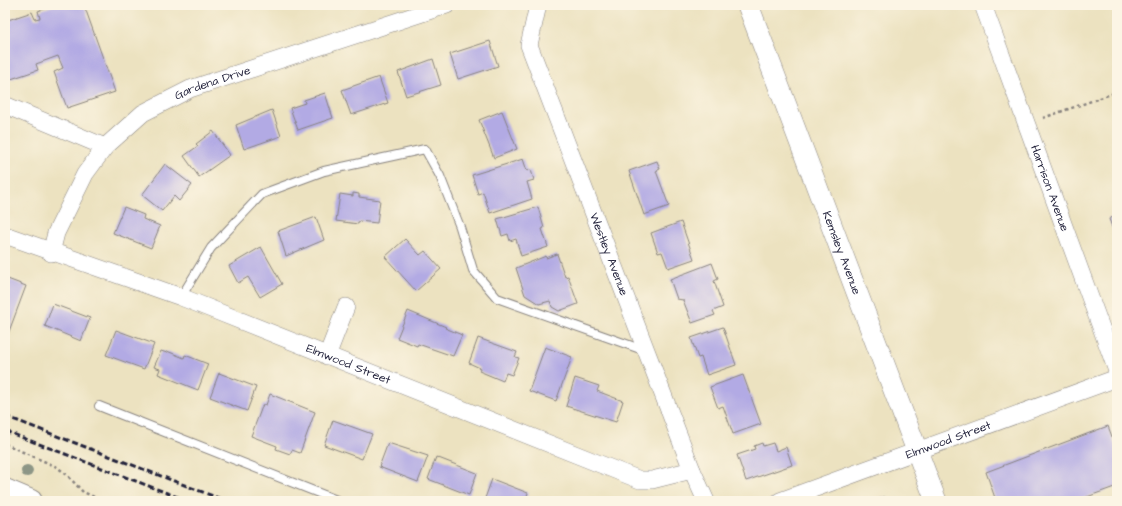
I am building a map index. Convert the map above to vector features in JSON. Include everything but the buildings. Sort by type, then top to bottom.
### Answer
[{"type":"main road","points":[[5,490],[31,501]]},
{"type":"street","name":"Gardena Drive","points":[[51,253],[56,234],[85,174],[105,147],[143,113],[190,89],[447,5]]},
{"type":"street","name":"Westley Avenue","points":[[538,5],[529,45],[692,470],[706,501]]},
{"type":"street","name":"Kemsley Avenue","points":[[748,5],[936,501]]},
{"type":"street","name":"Harrison Avenue","points":[[983,5],[1117,370]]},
{"type":"street","points":[[5,105],[105,147]]},
{"type":"street","name":"Elmwood Street","points":[[5,235],[51,253],[182,297],[640,480],[652,480],[692,470]]},
{"type":"street","points":[[328,356],[346,307]]},
{"type":"street","name":"Elmwood Street","points":[[780,501],[1117,378]]},
{"type":"lane","points":[[182,297],[211,248],[262,194],[324,171],[426,149],[440,176],[460,227],[473,270],[497,298],[648,352]]},
{"type":"lane","points":[[99,406],[340,501]]},
{"type":"path","points":[[1027,123],[1117,92]]},
{"type":"path","points":[[5,444],[57,467],[83,492],[103,501]]},
{"type":"railway","points":[[5,416],[226,501]]},
{"type":"railway","points":[[5,431],[188,501]]}]
